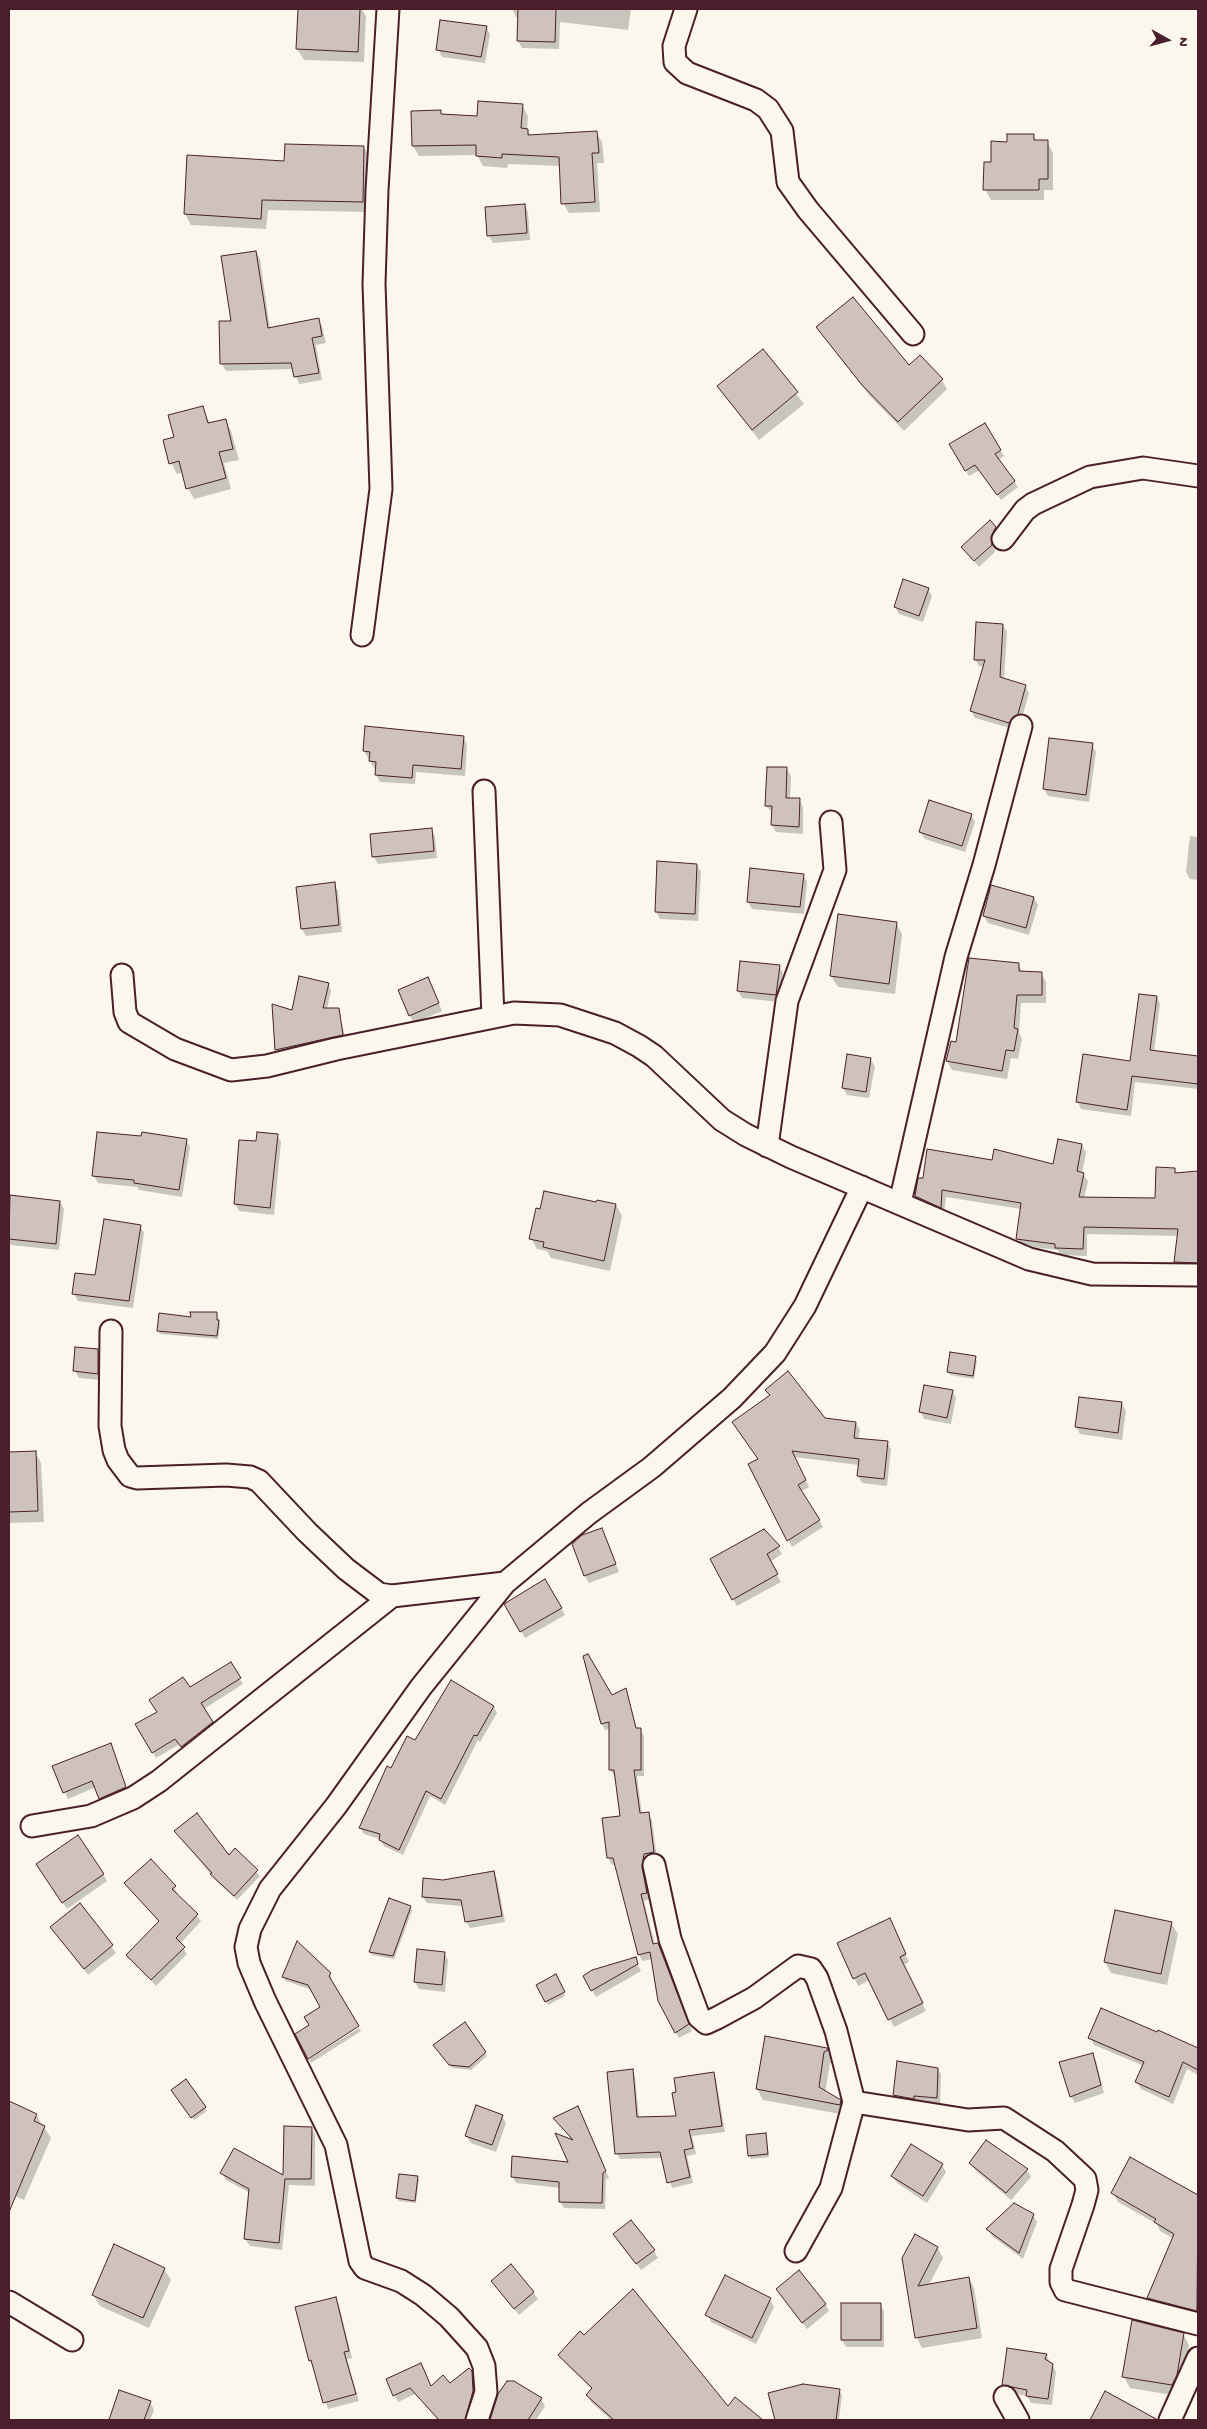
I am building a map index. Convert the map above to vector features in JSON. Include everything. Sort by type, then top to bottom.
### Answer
[{"type":"street","points":[[362,635],[380,489],[374,284],[377,190],[388,9]]},
{"type":"street","points":[[686,9],[674,46],[675,62],[687,73],[756,100],[768,109],[782,131],[788,182],[808,210],[913,334]]},
{"type":"street","points":[[1002,540],[1033,504],[1090,476],[1143,468],[1198,476]]},
{"type":"street","points":[[900,1203],[956,957],[984,865],[1021,726]]},
{"type":"street","points":[[484,791],[493,1017]]},
{"type":"street","points":[[767,1146],[787,1000],[835,870],[831,822]]},
{"type":"street","points":[[122,975],[125,1012],[129,1022],[175,1049],[231,1070],[267,1066],[336,1048],[493,1017],[528,1012],[560,1015],[614,1033],[654,1056],[722,1120],[767,1146],[1029,1259],[1056,1267],[1092,1274],[1198,1274]]},
{"type":"street","points":[[478,2420],[486,2392],[484,2366],[477,2348],[449,2317],[423,2295],[400,2281],[362,2265],[336,2145],[265,2001],[249,1964],[246,1947],[250,1929],[270,1889],[336,1806],[421,1687],[505,1584],[589,1513],[652,1467],[765,1365],[788,1336],[805,1306],[862,1187]]},
{"type":"street","points":[[111,1330],[110,1426],[114,1450],[118,1460],[130,1476],[137,1478],[226,1475],[250,1477],[268,1489],[307,1532],[360,1581],[379,1594],[392,1596],[505,1584]]},
{"type":"street","points":[[32,1826],[91,1816],[133,1798],[159,1781],[392,1596]]},
{"type":"street","points":[[654,1865],[670,1939],[699,2018],[706,2023],[754,1998],[798,1966],[811,1969],[818,1978],[836,2031],[854,2102],[831,2188],[796,2251]]},
{"type":"street","points":[[854,2102],[968,2120],[1004,2118],[1055,2151],[1085,2179],[1087,2190],[1084,2205],[1061,2269],[1061,2282],[1065,2290],[1198,2324]]},
{"type":"street","points":[[9,2302],[72,2340]]},
{"type":"street","points":[[1170,2420],[1198,2358]]},
{"type":"street","points":[[1005,2397],[1018,2420]]},
{"type":"building","points":[[298,9],[360,9],[358,52],[296,49]]},
{"type":"building","points":[[518,9],[556,9],[555,42],[517,41]]},
{"type":"building","points":[[440,20],[487,26],[481,57],[436,50]]},
{"type":"building","points":[[478,101],[523,104],[521,128],[528,129],[528,135],[597,131],[599,153],[592,153],[595,202],[561,204],[559,157],[502,154],[502,158],[476,156],[476,145],[412,146],[411,111],[441,110],[441,114],[477,116]]},
{"type":"building","points":[[1007,134],[1034,134],[1034,140],[1048,140],[1048,179],[1039,179],[1039,190],[983,190],[984,162],[991,162],[991,141],[1007,142]]},
{"type":"building","points":[[285,144],[364,146],[363,202],[262,200],[261,219],[184,214],[187,155],[284,161]]},
{"type":"building","points":[[525,204],[527,233],[487,236],[485,207]]},
{"type":"building","points":[[256,251],[268,328],[319,318],[322,336],[312,338],[319,373],[294,377],[291,363],[220,364],[219,321],[231,321],[221,256]]},
{"type":"building","points":[[853,297],[909,365],[920,355],[943,379],[898,422],[862,385],[816,327]]},
{"type":"building","points":[[763,349],[798,392],[752,430],[717,386]]},
{"type":"building","points":[[203,406],[208,423],[226,419],[233,449],[219,452],[226,478],[186,489],[179,461],[169,464],[163,440],[174,437],[168,415]]},
{"type":"building","points":[[985,423],[1001,450],[995,454],[1015,481],[997,495],[975,465],[965,471],[949,444]]},
{"type":"building","points":[[990,520],[996,527],[991,537],[992,545],[974,561],[961,547]]},
{"type":"building","points":[[903,579],[929,588],[919,616],[894,607]]},
{"type":"building","points":[[976,622],[1003,624],[1000,677],[1026,685],[1018,714],[1009,723],[970,711],[985,660],[974,660]]},
{"type":"building","points":[[365,726],[464,736],[461,769],[413,765],[412,778],[375,775],[376,762],[369,761],[370,752],[363,751]]},
{"type":"building","points":[[1049,738],[1093,743],[1086,795],[1043,789]]},
{"type":"building","points":[[767,767],[787,767],[786,798],[800,798],[799,827],[771,825],[772,806],[765,806]]},
{"type":"building","points":[[929,800],[972,814],[962,846],[919,832]]},
{"type":"building","points":[[432,828],[434,851],[372,857],[370,834]]},
{"type":"building","points":[[657,861],[697,864],[695,914],[655,912]]},
{"type":"building","points":[[750,868],[804,874],[800,907],[747,902]]},
{"type":"building","points":[[335,882],[339,925],[301,929],[296,887]]},
{"type":"building","points":[[991,885],[1034,897],[1026,928],[983,916]]},
{"type":"building","points":[[838,914],[897,922],[889,984],[830,976]]},
{"type":"building","points":[[969,958],[1019,963],[1019,971],[1042,972],[1042,995],[1017,995],[1014,1028],[1018,1029],[1014,1051],[1006,1050],[1002,1071],[946,1061],[951,1041],[956,1042]]},
{"type":"building","points":[[740,961],[780,965],[776,995],[737,991]]},
{"type":"building","points":[[299,976],[329,983],[323,1008],[339,1008],[343,1035],[275,1050],[272,1004],[292,1010]]},
{"type":"building","points":[[428,977],[439,1003],[409,1016],[398,990]]},
{"type":"building","points":[[1139,994],[1157,996],[1150,1050],[1198,1056],[1198,1084],[1132,1076],[1127,1110],[1076,1102],[1083,1054],[1130,1061]]},
{"type":"building","points":[[847,1054],[871,1058],[866,1092],[842,1088]]},
{"type":"building","points":[[97,1132],[141,1136],[142,1132],[187,1139],[179,1190],[134,1183],[134,1180],[92,1176]]},
{"type":"building","points":[[257,1132],[278,1134],[270,1208],[234,1204],[239,1140],[256,1141]]},
{"type":"building","points":[[1058,1139],[1082,1144],[1077,1171],[1084,1173],[1079,1197],[1155,1198],[1156,1167],[1175,1168],[1175,1173],[1198,1171],[1198,1263],[1174,1262],[1178,1229],[1084,1227],[1083,1249],[1055,1248],[1055,1244],[1016,1239],[1021,1203],[942,1190],[941,1208],[915,1196],[918,1178],[923,1178],[927,1149],[992,1160],[994,1149],[1053,1164]]},
{"type":"building","points":[[544,1191],[596,1202],[597,1200],[616,1204],[604,1261],[543,1247],[544,1242],[529,1239],[536,1208],[540,1209]]},
{"type":"building","points":[[10,1195],[60,1201],[56,1244],[9,1239]]},
{"type":"building","points":[[104,1219],[141,1225],[129,1301],[72,1294],[75,1273],[95,1275]]},
{"type":"building","points":[[190,1312],[217,1312],[217,1320],[219,1320],[217,1336],[157,1331],[159,1313],[191,1317]]},
{"type":"building","points":[[75,1347],[98,1349],[98,1374],[73,1371]]},
{"type":"building","points":[[950,1352],[976,1356],[973,1376],[947,1372]]},
{"type":"building","points":[[788,1371],[825,1418],[856,1422],[854,1438],[888,1441],[884,1479],[857,1476],[859,1459],[792,1451],[806,1480],[798,1485],[820,1520],[787,1541],[748,1464],[758,1459],[732,1422],[770,1395],[765,1390]]},
{"type":"building","points":[[924,1385],[953,1390],[947,1418],[919,1412]]},
{"type":"building","points":[[1079,1397],[1122,1402],[1118,1433],[1075,1427]]},
{"type":"building","points":[[36,1451],[38,1511],[9,1512],[9,1452]]},
{"type":"building","points":[[602,1528],[616,1564],[584,1576],[572,1544],[582,1535]]},
{"type":"building","points":[[764,1529],[780,1546],[767,1554],[778,1574],[732,1600],[710,1559]]},
{"type":"building","points":[[545,1579],[562,1608],[520,1632],[504,1604]]},
{"type":"building","points":[[588,1654],[612,1695],[626,1688],[636,1728],[641,1728],[641,1770],[634,1770],[640,1813],[649,1812],[654,1852],[644,1854],[642,1867],[647,1893],[641,1894],[653,1944],[658,1943],[689,2024],[675,2033],[658,2001],[650,1952],[638,1955],[613,1858],[607,1858],[602,1818],[620,1816],[614,1770],[609,1770],[609,1722],[601,1724],[583,1656]]},
{"type":"building","points":[[231,1662],[241,1678],[201,1703],[213,1722],[181,1747],[175,1739],[152,1753],[135,1724],[157,1712],[149,1700],[183,1677],[190,1687]]},
{"type":"building","points":[[451,1680],[494,1706],[477,1736],[474,1735],[441,1799],[426,1791],[399,1850],[379,1840],[380,1834],[359,1828],[387,1766],[391,1768],[407,1736],[415,1740]]},
{"type":"building","points":[[111,1743],[126,1787],[99,1799],[92,1781],[63,1793],[52,1766]]},
{"type":"building","points":[[197,1813],[229,1855],[235,1848],[258,1870],[234,1896],[210,1874],[212,1873],[174,1831]]},
{"type":"building","points":[[78,1835],[104,1874],[62,1903],[36,1864]]},
{"type":"building","points":[[151,1859],[176,1886],[172,1889],[198,1914],[176,1938],[185,1947],[151,1980],[126,1955],[159,1921],[124,1883]]},
{"type":"building","points":[[494,1871],[502,1916],[465,1922],[461,1900],[422,1897],[423,1878],[443,1880]]},
{"type":"building","points":[[389,1898],[411,1906],[393,1956],[369,1952]]},
{"type":"building","points":[[80,1903],[113,1945],[84,1969],[50,1927]]},
{"type":"building","points":[[1115,1910],[1172,1922],[1161,1974],[1104,1962]]},
{"type":"building","points":[[890,1918],[906,1954],[900,1957],[923,2003],[888,2020],[865,1973],[853,1979],[837,1943]]},
{"type":"building","points":[[297,1941],[331,1973],[329,1976],[359,2026],[308,2059],[295,2034],[309,2025],[304,2017],[320,2007],[308,1985],[282,1977]]},
{"type":"building","points":[[417,1949],[445,1952],[442,1985],[414,1982]]},
{"type":"building","points":[[636,1957],[638,1964],[591,1991],[583,1976],[592,1970]]},
{"type":"building","points":[[556,1974],[565,1992],[545,2002],[536,1985]]},
{"type":"building","points":[[1101,2008],[1198,2048],[1198,2070],[1183,2062],[1169,2097],[1135,2082],[1144,2062],[1088,2038]]},
{"type":"building","points":[[465,2022],[486,2052],[469,2067],[449,2065],[433,2045]]},
{"type":"building","points":[[765,2036],[827,2048],[828,2050],[824,2052],[819,2087],[841,2100],[840,2105],[756,2089]]},
{"type":"building","points":[[1093,2053],[1101,2085],[1070,2097],[1059,2062]]},
{"type":"building","points":[[897,2061],[938,2068],[937,2098],[914,2096],[914,2099],[893,2095]]},
{"type":"building","points":[[633,2069],[637,2117],[676,2116],[672,2093],[676,2092],[674,2078],[714,2072],[722,2126],[689,2130],[693,2148],[684,2150],[690,2177],[667,2183],[660,2152],[615,2154],[607,2072]]},
{"type":"building","points":[[186,2079],[206,2107],[191,2118],[171,2090]]},
{"type":"building","points":[[9,2101],[37,2114],[34,2121],[45,2126],[9,2212]]},
{"type":"building","points":[[476,2105],[503,2115],[492,2145],[465,2136]]},
{"type":"building","points":[[578,2106],[606,2171],[603,2173],[602,2203],[559,2202],[559,2182],[511,2177],[512,2156],[568,2162],[555,2133],[573,2140],[553,2118]]},
{"type":"building","points":[[284,2126],[312,2127],[311,2179],[285,2179],[279,2243],[244,2239],[249,2189],[220,2173],[234,2148],[283,2175]]},
{"type":"building","points":[[766,2133],[768,2154],[748,2156],[746,2135]]},
{"type":"building","points":[[986,2140],[1028,2169],[1006,2193],[969,2163]]},
{"type":"building","points":[[911,2144],[943,2164],[923,2196],[891,2176]]},
{"type":"building","points":[[1130,2157],[1198,2195],[1197,2311],[1147,2298],[1174,2234],[1154,2222],[1156,2219],[1111,2193]]},
{"type":"building","points":[[399,2174],[418,2176],[415,2201],[396,2198]]},
{"type":"building","points":[[1014,2203],[1034,2214],[1019,2253],[986,2229]]},
{"type":"building","points":[[631,2220],[655,2250],[636,2264],[613,2234]]},
{"type":"building","points":[[915,2234],[938,2247],[918,2286],[969,2277],[977,2328],[915,2338],[902,2258]]},
{"type":"building","points":[[114,2244],[165,2268],[143,2318],[92,2295]]},
{"type":"building","points":[[511,2264],[534,2292],[514,2309],[491,2281]]},
{"type":"building","points":[[799,2270],[826,2304],[802,2323],[776,2289]]},
{"type":"building","points":[[725,2275],[771,2298],[752,2338],[705,2315]]},
{"type":"building","points":[[633,2289],[728,2406],[735,2397],[763,2420],[614,2420],[586,2395],[592,2388],[558,2355],[580,2331],[584,2335]]},
{"type":"building","points":[[336,2297],[349,2351],[344,2352],[356,2394],[323,2403],[311,2360],[309,2361],[295,2307]]},
{"type":"building","points":[[841,2303],[881,2303],[881,2340],[841,2340]]},
{"type":"building","points":[[1132,2320],[1184,2333],[1177,2375],[1172,2385],[1122,2377]]},
{"type":"building","points":[[1007,2348],[1047,2354],[1045,2359],[1053,2364],[1048,2399],[1026,2396],[1027,2390],[1002,2385]]},
{"type":"building","points":[[421,2363],[431,2386],[443,2375],[450,2383],[469,2368],[472,2371],[473,2391],[465,2420],[439,2420],[410,2388],[393,2396],[386,2379]]},
{"type":"building","points":[[507,2381],[514,2381],[542,2398],[528,2420],[490,2420],[498,2394]]},
{"type":"building","points":[[803,2384],[840,2389],[836,2420],[775,2420],[768,2393]]},
{"type":"building","points":[[119,2390],[151,2401],[144,2420],[109,2420]]},
{"type":"building","points":[[1105,2391],[1158,2420],[1090,2420]]}]
